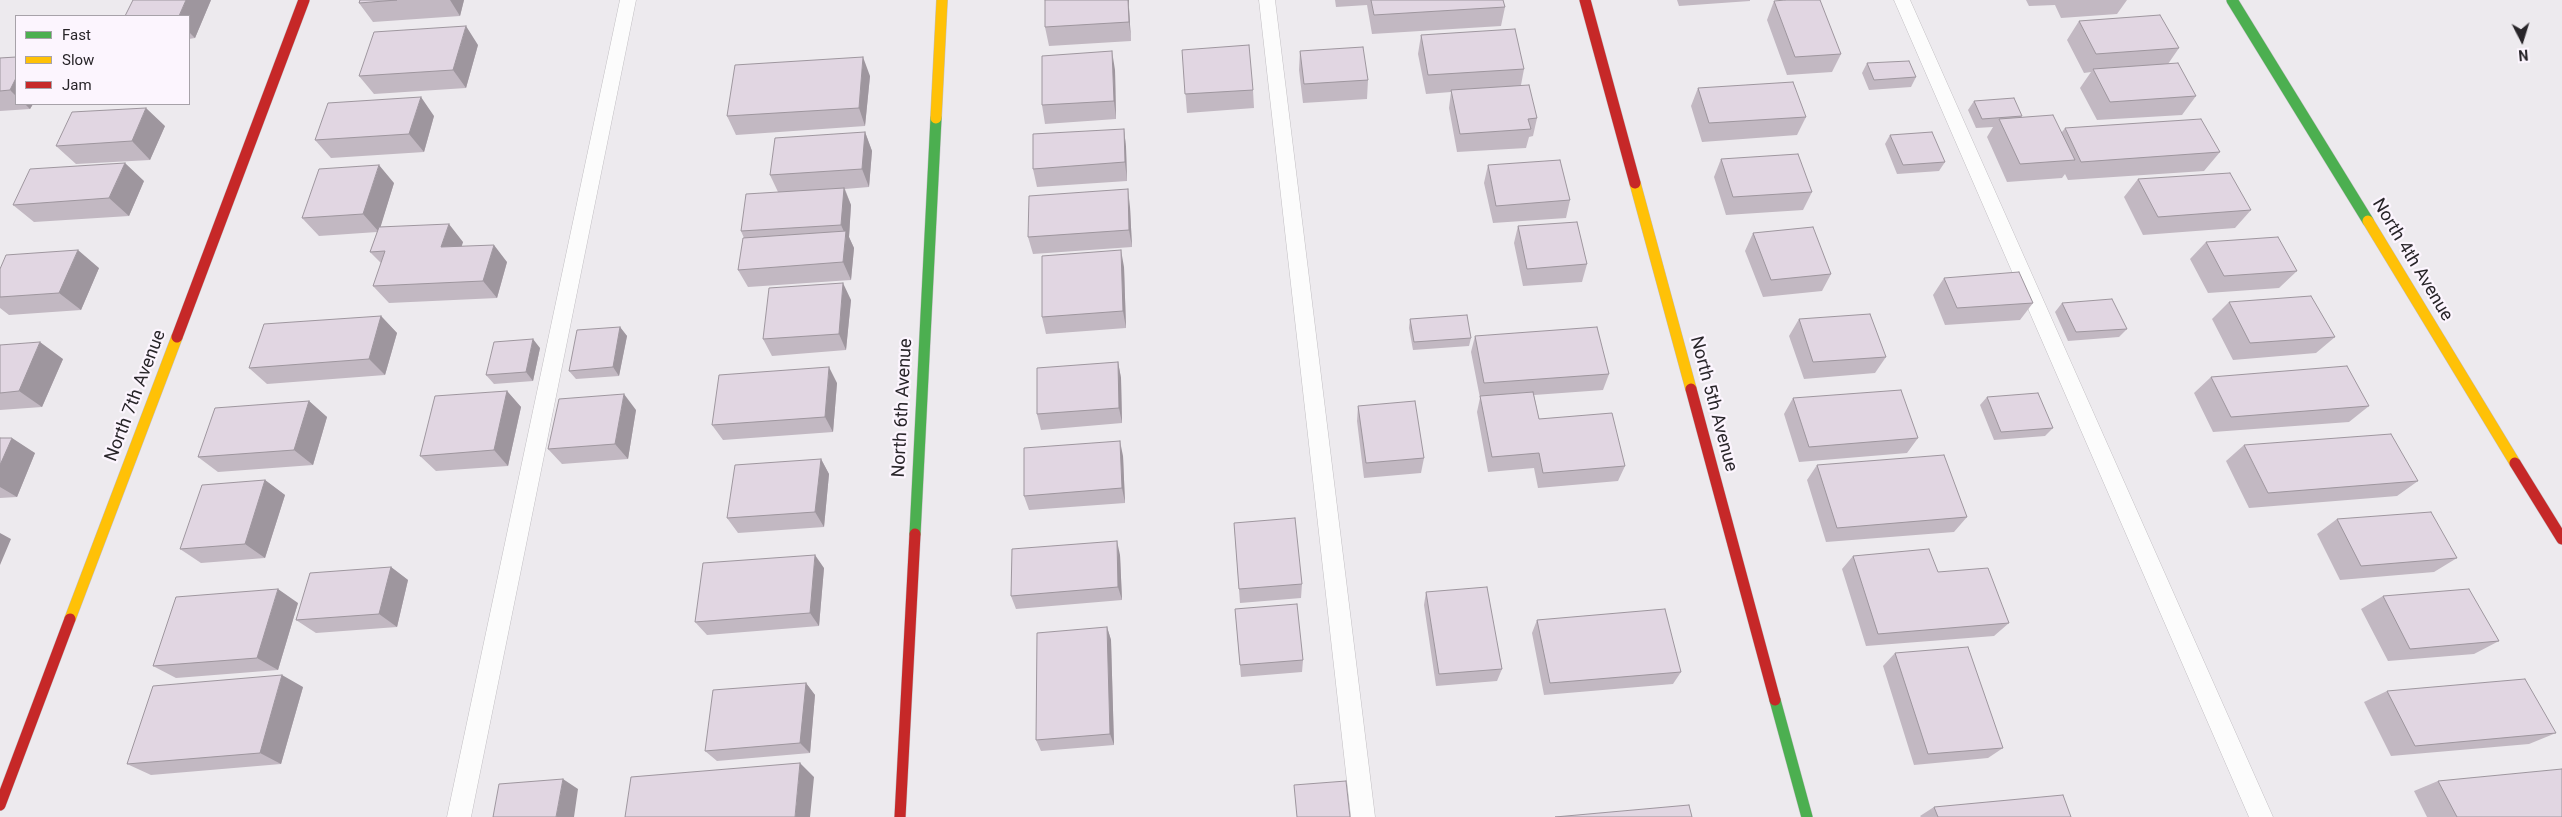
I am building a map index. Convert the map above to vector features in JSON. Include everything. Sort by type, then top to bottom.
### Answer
[{"type":"street","name":"North 7th Avenue","points":[[0,805],[304,0]]},
{"type":"street","name":"North 6th Avenue","points":[[900,817],[942,0]]},
{"type":"street","name":"North 5th Avenue","points":[[1585,0],[1807,817]]},
{"type":"street","name":"North 4th Avenue","points":[[2232,0],[2562,539]]},
{"type":"lane","points":[[459,817],[628,0]]},
{"type":"lane","points":[[1267,0],[1364,817]]},
{"type":"lane","points":[[1902,0],[2261,817]]},
{"type":"building","points":[[133,0],[186,0],[179,15],[126,15]]},
{"type":"building","points":[[360,0],[397,0],[359,3]]},
{"type":"building","points":[[1045,0],[1128,0],[1129,22],[1045,27]]},
{"type":"building","points":[[1371,0],[1503,0],[1505,7],[1374,15]]},
{"type":"building","points":[[1820,0],[1841,54],[1795,57],[1774,1]]},
{"type":"building","points":[[2160,15],[2179,48],[2096,54],[2079,21]]},
{"type":"building","points":[[466,26],[453,70],[359,76],[374,32]]},
{"type":"building","points":[[1515,29],[1524,69],[1428,75],[1421,35]]},
{"type":"building","points":[[1249,45],[1253,90],[1185,94],[1182,50]]},
{"type":"building","points":[[1363,47],[1368,80],[1304,84],[1300,51]]},
{"type":"building","points":[[1112,51],[1114,101],[1042,105],[1042,56]]},
{"type":"building","points":[[15,57],[15,80],[10,90],[0,91],[0,58]]},
{"type":"building","points":[[863,57],[859,108],[727,116],[735,65]]},
{"type":"building","points":[[1909,61],[1916,77],[1874,80],[1867,63]]},
{"type":"building","points":[[2178,63],[2196,96],[2110,102],[2093,69]]},
{"type":"building","points":[[1793,82],[1806,117],[1709,123],[1698,88]]},
{"type":"building","points":[[1529,85],[1537,118],[1528,119],[1531,129],[1460,134],[1451,90]]},
{"type":"building","points":[[421,97],[409,134],[315,140],[328,103]]},
{"type":"building","points":[[2014,98],[2022,116],[1982,119],[1974,101]]},
{"type":"building","points":[[146,108],[132,141],[56,146],[72,112]]},
{"type":"building","points":[[2053,115],[2075,160],[2020,164],[1999,119]]},
{"type":"building","points":[[2201,119],[2220,152],[2081,162],[2065,128]]},
{"type":"building","points":[[1124,129],[1125,162],[1033,169],[1033,134]]},
{"type":"building","points":[[865,132],[862,169],[770,175],[775,138]]},
{"type":"building","points":[[1932,132],[1945,162],[1903,165],[1890,135]]},
{"type":"building","points":[[1798,154],[1812,192],[1733,197],[1721,159]]},
{"type":"building","points":[[1560,160],[1570,200],[1496,206],[1488,165]]},
{"type":"building","points":[[125,163],[109,198],[13,205],[30,169]]},
{"type":"building","points":[[379,165],[363,214],[302,218],[319,169]]},
{"type":"building","points":[[2230,173],[2251,210],[2158,217],[2138,179]]},
{"type":"building","points":[[844,188],[841,225],[741,231],[746,194]]},
{"type":"building","points":[[1128,189],[1129,230],[1028,237],[1029,196]]},
{"type":"building","points":[[1577,222],[1587,264],[1527,269],[1518,226]]},
{"type":"building","points":[[449,224],[441,247],[494,245],[483,281],[373,286],[385,251],[370,252],[379,227]]},
{"type":"building","points":[[1813,227],[1831,274],[1771,280],[1753,233]]},
{"type":"building","points":[[846,231],[843,262],[738,270],[743,238]]},
{"type":"building","points":[[2278,237],[2297,271],[2224,276],[2206,242]]},
{"type":"building","points":[[78,250],[59,293],[0,297],[0,269],[6,255]]},
{"type":"building","points":[[1121,250],[1123,311],[1042,317],[1042,256]]},
{"type":"building","points":[[2019,272],[2033,303],[1957,308],[1944,278]]},
{"type":"building","points":[[843,283],[839,334],[763,339],[769,288]]},
{"type":"building","points":[[2311,296],[2335,337],[2250,343],[2229,302]]},
{"type":"building","points":[[2112,299],[2127,329],[2076,332],[2062,303]]},
{"type":"building","points":[[1870,314],[1886,357],[1813,362],[1799,319]]},
{"type":"building","points":[[1467,315],[1471,338],[1414,342],[1410,319]]},
{"type":"building","points":[[381,316],[369,359],[249,368],[264,324]]},
{"type":"building","points":[[620,327],[613,367],[569,371],[577,330]]},
{"type":"building","points":[[1597,327],[1609,374],[1484,383],[1475,336]]},
{"type":"building","points":[[533,339],[526,372],[486,375],[494,342]]},
{"type":"building","points":[[40,342],[19,391],[0,393],[0,345]]},
{"type":"building","points":[[1118,362],[1119,408],[1037,414],[1037,368]]},
{"type":"building","points":[[2347,366],[2369,406],[2231,417],[2211,377]]},
{"type":"building","points":[[829,367],[825,417],[712,425],[719,375]]},
{"type":"building","points":[[1901,390],[1918,438],[1809,447],[1793,398]]},
{"type":"building","points":[[507,391],[494,450],[420,456],[435,396]]},
{"type":"building","points":[[1533,392],[1539,419],[1612,413],[1625,466],[1543,473],[1539,453],[1492,457],[1480,396]]},
{"type":"building","points":[[2038,393],[2053,428],[2001,432],[1987,397]]},
{"type":"building","points":[[624,394],[615,444],[548,449],[559,399]]},
{"type":"building","points":[[309,401],[294,450],[198,457],[215,408]]},
{"type":"building","points":[[1415,401],[1424,458],[1366,463],[1358,406]]},
{"type":"building","points":[[2391,434],[2418,481],[2268,493],[2244,445]]},
{"type":"building","points":[[0,438],[12,438],[0,465]]},
{"type":"building","points":[[1120,441],[1122,488],[1024,496],[1024,448]]},
{"type":"building","points":[[1944,455],[1967,517],[1837,528],[1817,465]]},
{"type":"building","points":[[821,459],[815,512],[727,518],[735,465]]},
{"type":"building","points":[[265,480],[245,544],[180,549],[202,485]]},
{"type":"building","points":[[2431,512],[2457,558],[2361,566],[2337,519]]},
{"type":"building","points":[[1295,518],[1302,584],[1239,589],[1234,523]]},
{"type":"building","points":[[1117,541],[1118,587],[1011,596],[1012,549]]},
{"type":"building","points":[[1929,549],[1938,572],[1988,568],[2009,623],[1878,634],[1853,556]]},
{"type":"building","points":[[815,555],[810,613],[695,622],[703,563]]},
{"type":"building","points":[[391,567],[379,614],[296,620],[310,573]]},
{"type":"building","points":[[1487,587],[1502,669],[1439,674],[1426,592]]},
{"type":"building","points":[[278,589],[257,658],[153,666],[176,597]]},
{"type":"building","points":[[2469,589],[2499,641],[2410,649],[2383,596]]},
{"type":"building","points":[[1297,604],[1303,660],[1240,665],[1235,609]]},
{"type":"building","points":[[1665,609],[1681,672],[1550,683],[1537,620]]},
{"type":"building","points":[[1107,627],[1110,734],[1036,740],[1037,633]]},
{"type":"building","points":[[1968,647],[2003,748],[1928,754],[1895,653]]},
{"type":"building","points":[[282,675],[260,753],[127,764],[153,686]]},
{"type":"building","points":[[2525,679],[2556,733],[2415,746],[2387,691]]},
{"type":"building","points":[[806,683],[800,743],[705,751],[713,690]]},
{"type":"building","points":[[800,763],[795,817],[625,817],[631,777]]},
{"type":"building","points":[[2562,769],[2562,817],[2457,817],[2438,781]]},
{"type":"building","points":[[563,779],[556,817],[493,817],[499,784]]},
{"type":"building","points":[[1346,781],[1350,817],[1297,817],[1294,785]]},
{"type":"building","points":[[2063,795],[2071,817],[1938,817],[1934,807]]},
{"type":"building","points":[[1689,805],[1692,817],[1555,817]]},
{"type":"traffic: fast","points":[[2232,0],[2368,221]]},
{"type":"traffic: fast","points":[[915,534],[936,118]]},
{"type":"traffic: fast","points":[[1775,700],[1807,817]]},
{"type":"traffic: slow","points":[[936,118],[942,0]]},
{"type":"traffic: slow","points":[[1635,183],[1691,389]]},
{"type":"traffic: slow","points":[[2368,221],[2515,463]]},
{"type":"traffic: slow","points":[[70,619],[177,337]]},
{"type":"traffic: jam","points":[[177,337],[304,0]]},
{"type":"traffic: jam","points":[[1585,0],[1635,183]]},
{"type":"traffic: jam","points":[[1691,389],[1775,700]]},
{"type":"traffic: jam","points":[[2515,463],[2562,539]]},
{"type":"traffic: jam","points":[[900,817],[915,534]]},
{"type":"traffic: jam","points":[[0,805],[70,619]]}]
